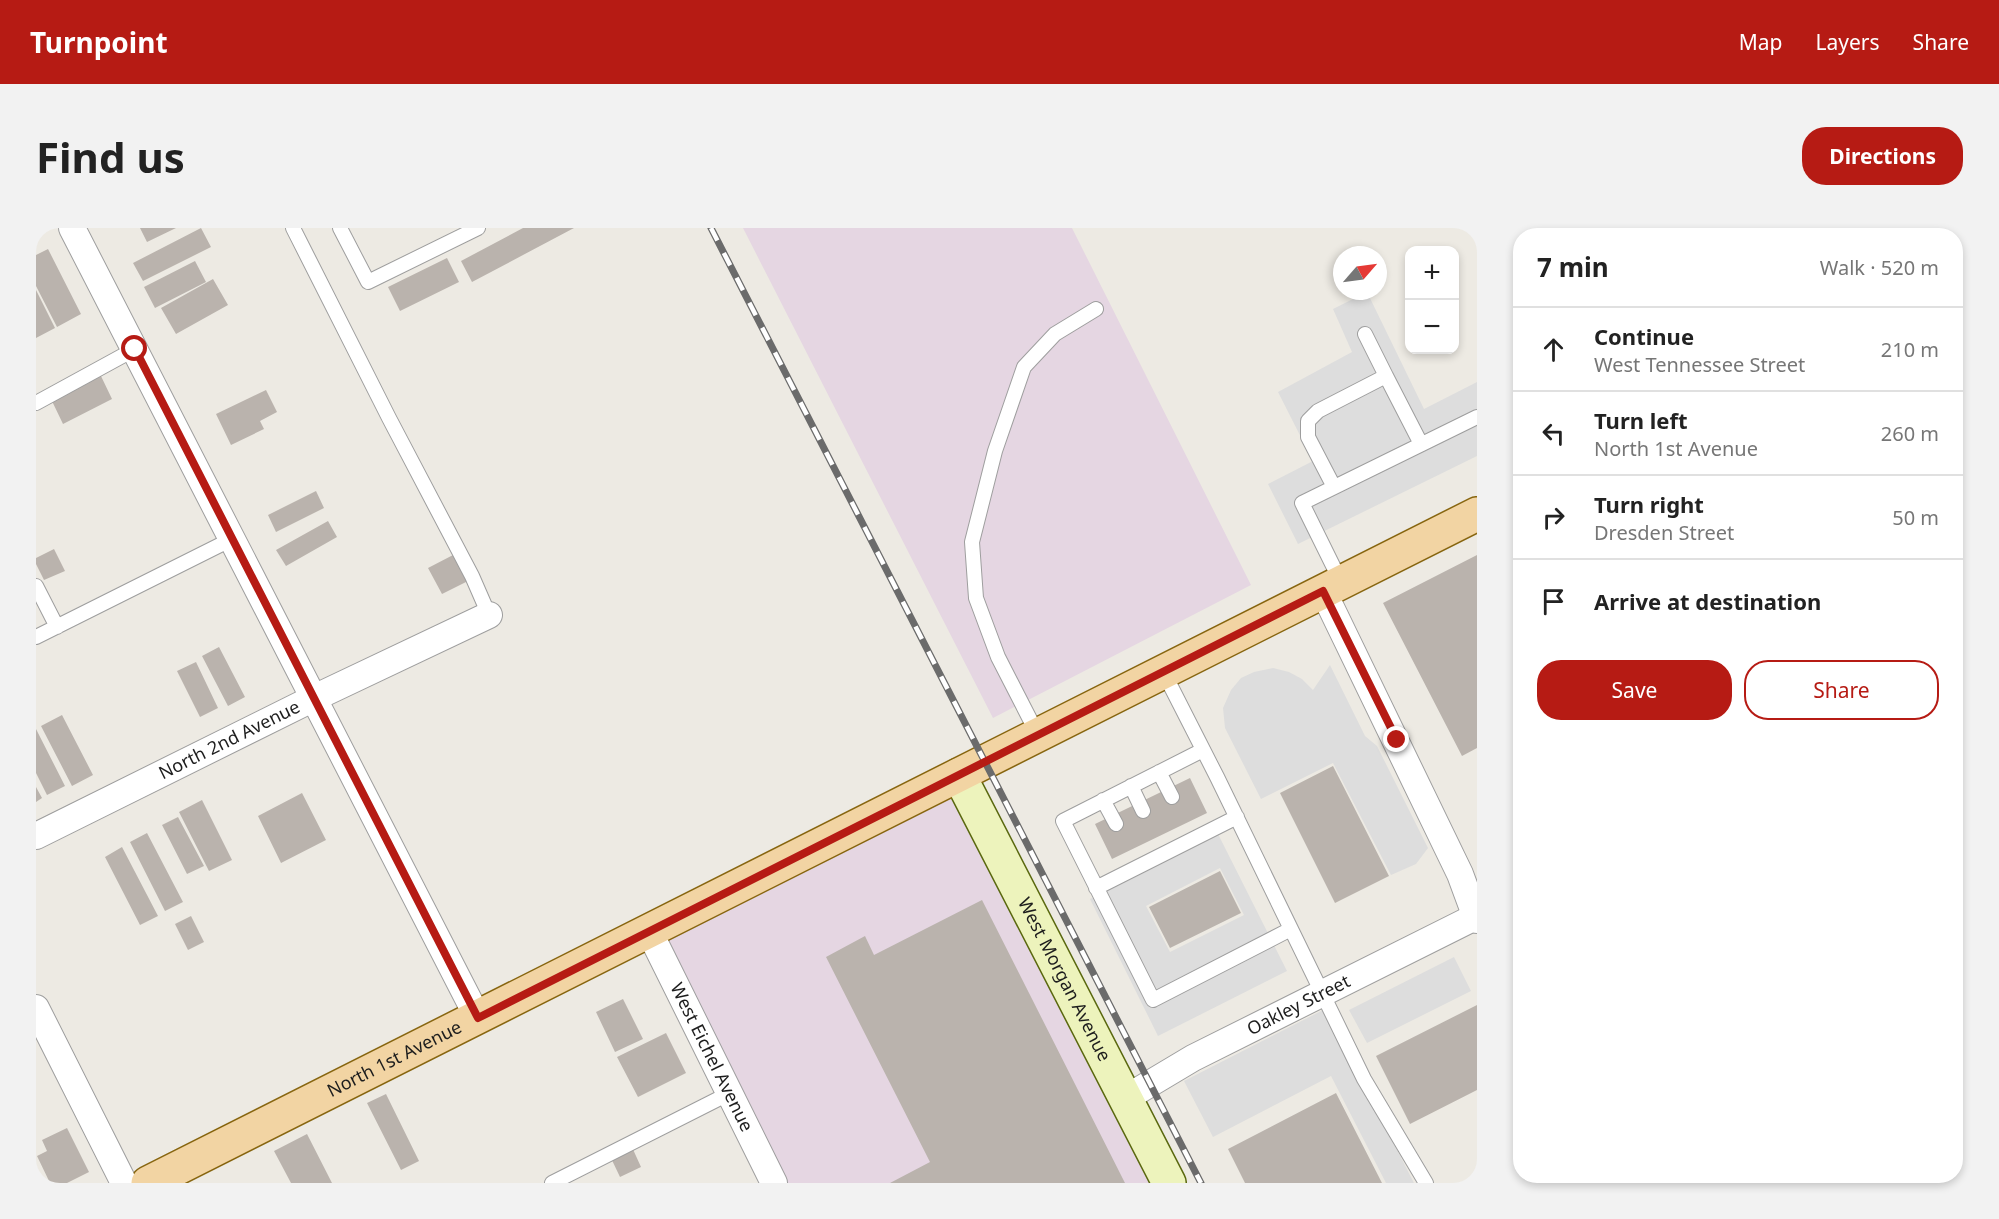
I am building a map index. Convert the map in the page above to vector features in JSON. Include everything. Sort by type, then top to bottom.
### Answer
[{"type":"main road","name":"North 1st Avenue","points":[[148,1183],[1477,514]]},
{"type":"street","points":[[72,228],[478,1018]]},
{"type":"street","points":[[1332,587],[1460,874],[1476,919]]},
{"type":"street","name":"North 2nd Avenue","points":[[36,836],[314,698],[489,615]]},
{"type":"street","name":"West Morgan Avenue","points":[[959,775],[1169,1183]]},
{"type":"street","name":"Oakley Street","points":[[1126,1098],[1193,1058],[1476,919]]},
{"type":"street","name":"West Eichel Avenue","points":[[649,931],[774,1183]]},
{"type":"street","points":[[36,1008],[44,1041],[124,1183]]},
{"type":"lane","points":[[293,228],[472,576],[489,615]]},
{"type":"lane","points":[[340,228],[368,282],[478,228]]},
{"type":"lane","points":[[1038,735],[998,657],[976,598],[972,542],[995,451],[1024,367],[1055,334],[1096,309]]},
{"type":"lane","points":[[1365,334],[1420,444]]},
{"type":"lane","points":[[36,403],[135,349]]},
{"type":"lane","points":[[1334,487],[1308,437],[1308,421],[1318,411],[1386,376]]},
{"type":"lane","points":[[1332,587],[1302,503],[1477,417]]},
{"type":"lane","points":[[36,637],[232,539]]},
{"type":"lane","points":[[36,586],[57,627]]},
{"type":"lane","points":[[1163,671],[1237,817],[1364,1079],[1426,1183]]},
{"type":"lane","points":[[1203,750],[1063,821],[1153,1000],[1291,929]]},
{"type":"lane","points":[[1159,772],[1172,797]]},
{"type":"lane","points":[[1131,786],[1143,811]]},
{"type":"lane","points":[[1103,800],[1116,824]]},
{"type":"lane","points":[[1096,888],[1135,863],[1191,835],[1237,817]]},
{"type":"lane","points":[[552,1183],[730,1094]]},
{"type":"shaded area","points":[[743,228],[1072,228],[1251,585],[993,718]]},
{"type":"shaded area","points":[[1351,300],[1371,300],[1424,409],[1477,382],[1477,456],[1298,544],[1268,484],[1313,461],[1278,392],[1352,352],[1333,309]]},
{"type":"shaded area","points":[[1330,665],[1365,736],[1377,746],[1428,848],[1416,864],[1391,875],[1333,763],[1261,799],[1225,728],[1223,708],[1231,690],[1241,678],[1254,672],[1273,668],[1289,672],[1302,679],[1313,690]]},
{"type":"shaded area","points":[[959,775],[1166,1183],[775,1183],[649,931]]},
{"type":"shaded area","points":[[1218,834],[1287,971],[1158,1036],[1090,899]],"holes":[[[1220,868],[1244,915],[1170,952],[1146,906]]]},
{"type":"shaded area","points":[[1454,957],[1471,991],[1367,1043],[1349,1010]]},
{"type":"shaded area","points":[[1325,1009],[1414,1183],[1386,1183],[1331,1076],[1213,1137],[1184,1081]]},
{"type":"building","points":[[140,228],[176,228],[147,242]]},
{"type":"building","points":[[201,228],[211,247],[143,281],[133,263]]},
{"type":"building","points":[[523,228],[574,228],[472,282],[461,261]]},
{"type":"building","points":[[48,249],[81,314],[57,327],[36,286],[36,255]]},
{"type":"building","points":[[447,258],[459,282],[400,311],[388,287]]},
{"type":"building","points":[[195,261],[206,282],[155,308],[144,287]]},
{"type":"building","points":[[213,279],[228,305],[176,334],[161,308]]},
{"type":"building","points":[[36,290],[55,328],[36,338]]},
{"type":"building","points":[[100,374],[112,399],[63,424],[51,399]]},
{"type":"building","points":[[266,390],[277,412],[260,421],[264,429],[231,445],[216,414]]},
{"type":"building","points":[[316,491],[324,508],[276,532],[268,515]]},
{"type":"building","points":[[328,521],[337,537],[286,566],[276,550]]},
{"type":"building","points":[[54,549],[65,571],[44,580],[36,564],[36,558]]},
{"type":"building","points":[[455,554],[468,581],[442,594],[428,568]]},
{"type":"building","points":[[1477,555],[1477,748],[1462,756],[1383,603]]},
{"type":"building","points":[[219,647],[245,697],[228,706],[202,656]]},
{"type":"building","points":[[196,662],[218,708],[200,717],[177,671]]},
{"type":"building","points":[[62,715],[93,775],[72,786],[41,726]]},
{"type":"building","points":[[36,729],[65,786],[47,795],[36,773]]},
{"type":"building","points":[[1333,766],[1389,876],[1335,903],[1280,793]]},
{"type":"building","points":[[1190,778],[1207,813],[1112,859],[1095,824]]},
{"type":"building","points":[[36,787],[42,798],[36,802]]},
{"type":"building","points":[[302,793],[326,840],[281,863],[258,816]]},
{"type":"building","points":[[202,800],[232,860],[209,871],[179,812]]},
{"type":"building","points":[[178,817],[204,866],[187,874],[162,825]]},
{"type":"building","points":[[147,833],[183,902],[165,911],[130,842]]},
{"type":"building","points":[[122,847],[158,916],[140,925],[105,857]]},
{"type":"building","points":[[1220,871],[1241,913],[1170,948],[1149,907]]},
{"type":"building","points":[[982,900],[1125,1183],[890,1183],[930,1162],[826,957],[865,936],[874,955]]},
{"type":"building","points":[[191,916],[204,942],[188,950],[175,924]]},
{"type":"building","points":[[623,999],[643,1039],[615,1052],[596,1012]]},
{"type":"building","points":[[1477,1005],[1477,1090],[1410,1124],[1376,1056]]},
{"type":"building","points":[[666,1033],[686,1073],[638,1097],[617,1057]]},
{"type":"building","points":[[1336,1093],[1382,1183],[1245,1183],[1228,1149]]},
{"type":"building","points":[[386,1094],[419,1161],[401,1170],[367,1103]]},
{"type":"building","points":[[67,1128],[89,1172],[67,1183],[50,1183],[37,1156],[47,1151],[42,1140]]},
{"type":"building","points":[[307,1134],[332,1183],[291,1183],[274,1151]]},
{"type":"building","points":[[631,1145],[641,1167],[620,1177],[610,1156]]},
{"type":"railway","points":[[711,228],[1201,1183]]},
{"type":"route","points":[[135,349],[478,1018],[1323,591],[1397,740]]}]
